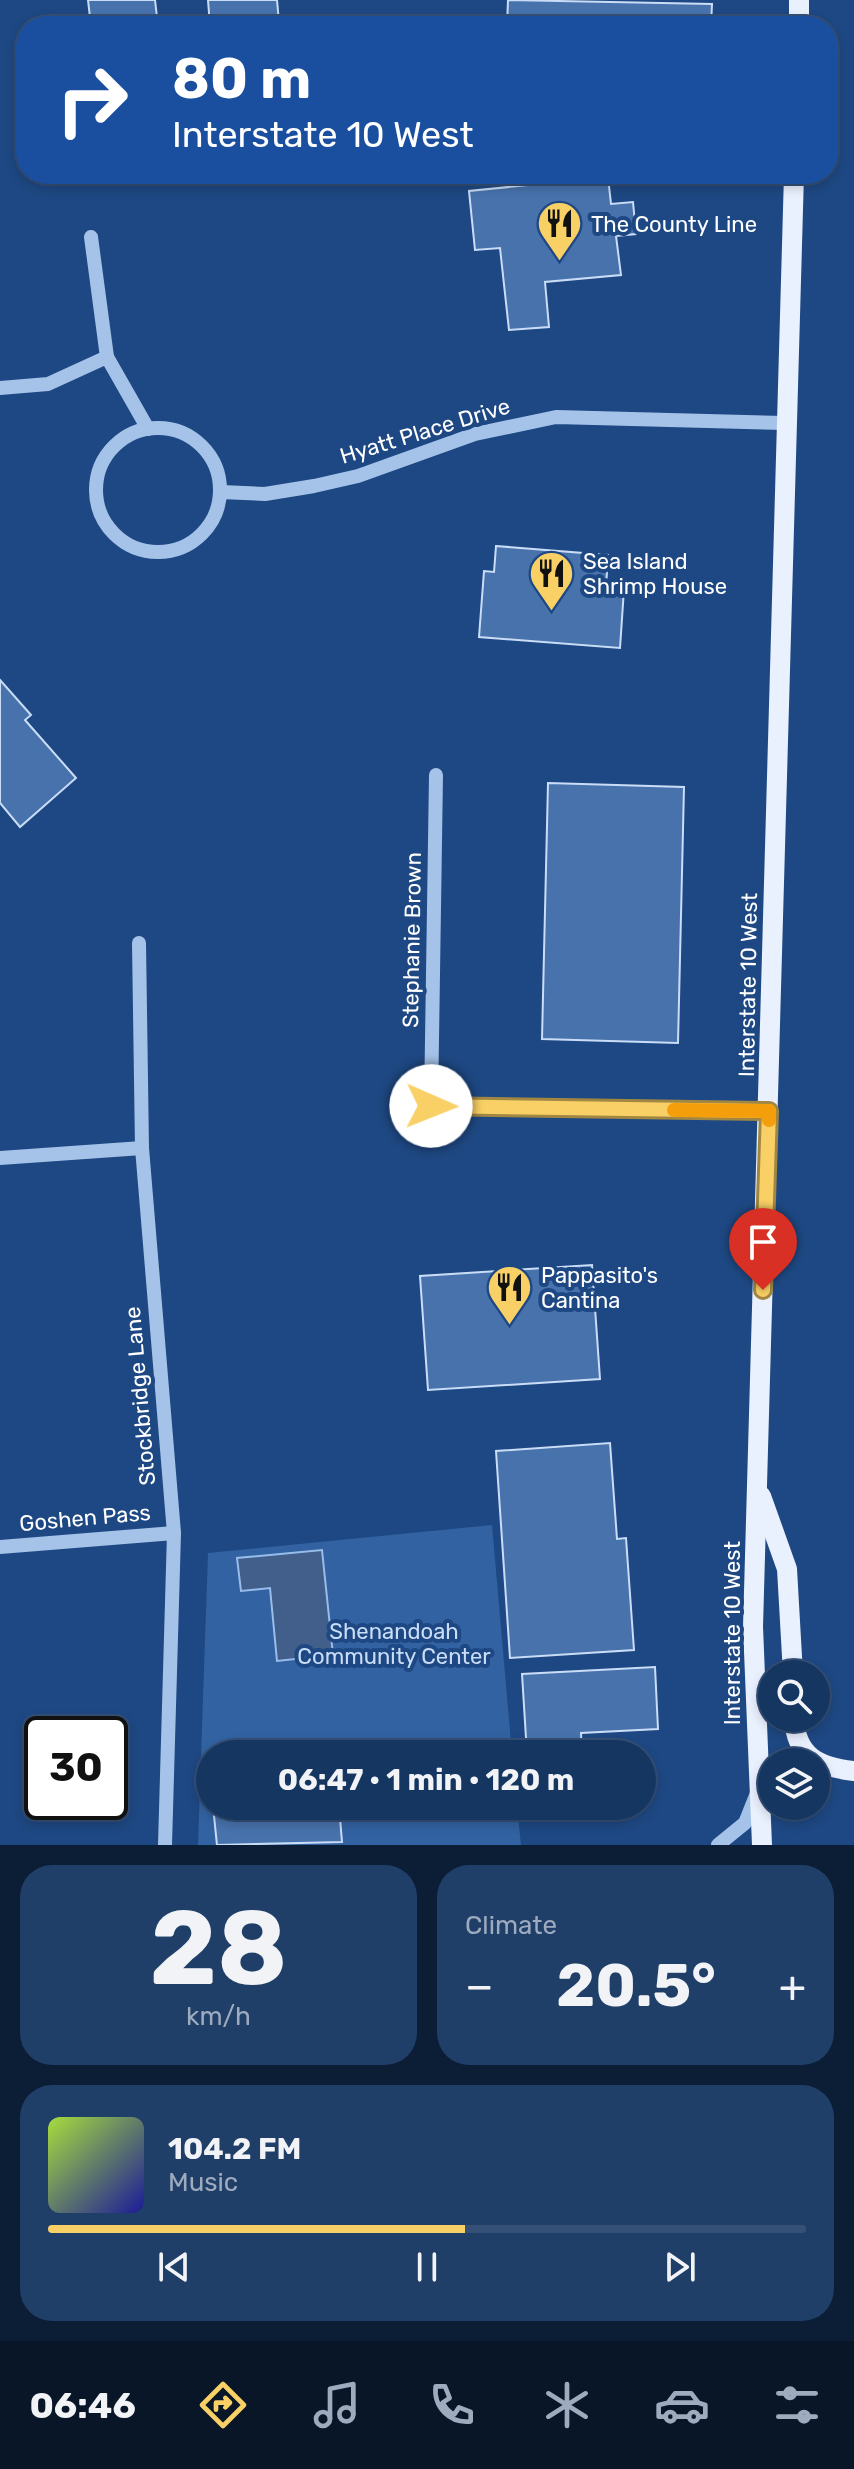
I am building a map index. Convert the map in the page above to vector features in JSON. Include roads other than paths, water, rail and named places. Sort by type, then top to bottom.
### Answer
[{"type":"main road","name":"Interstate 10 West","points":[[758,1789],[753,1627],[794,184]]},
{"type":"main road","points":[[757,1485],[787,1569],[792,1660]]},
{"type":"main road","points":[[795,1732],[795,1738],[814,1761],[829,1769],[854,1771]]},
{"type":"main road","name":"Interstate 10 West","points":[[760,1820],[762,1845]]},
{"type":"street","points":[[91,237],[107,357],[148,429]]},
{"type":"street","points":[[0,388],[48,384],[107,357]]},
{"type":"street","name":"Hyatt Place Drive","points":[[221,492],[265,494],[358,476],[475,434],[556,417],[785,423]]},
{"type":"street","points":[[160,426],[184,432],[204,447],[217,468],[221,492],[215,516],[201,536],[180,549],[156,552],[132,547],[112,532],[99,512],[95,487],[101,464],[115,443],[136,431],[148,429],[160,426]]},
{"type":"street","name":"Stephanie Brown","points":[[436,775],[431,1106],[769,1111]]},
{"type":"street","name":"Stockbridge Lane","points":[[139,943],[142,1148],[174,1533],[165,1845]]},
{"type":"street","points":[[0,1158],[142,1148]]},
{"type":"street","name":"Goshen Pass","points":[[0,1547],[174,1533]]},
{"type":"street","points":[[718,1845],[745,1823],[758,1789]]},
{"type":"place","name":"The County Line","points":[[560,263]]},
{"type":"place","name":"Sea Island Shrimp House","points":[[552,613]]},
{"type":"place","name":"Pappasito's Cantina","points":[[510,1327]]},
{"type":"park label","name":"Shenandoah Community Center","points":[[394,1644]]}]
